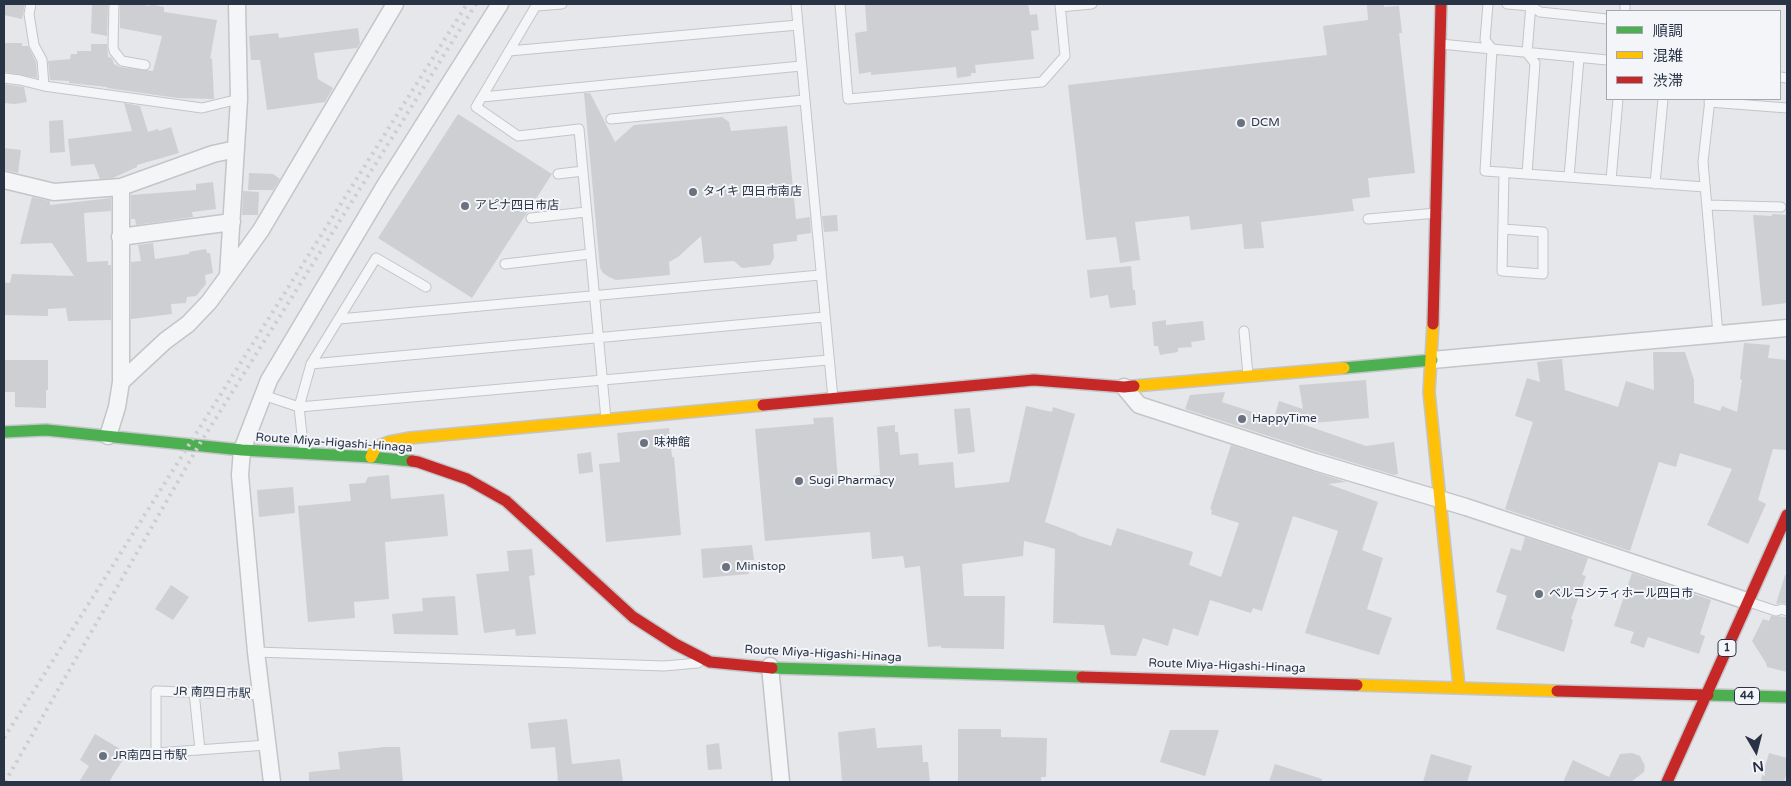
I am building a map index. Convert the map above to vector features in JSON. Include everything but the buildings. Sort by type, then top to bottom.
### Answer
[{"type":"main road","points":[[1441,4],[1437,213],[1432,360],[1429,392],[1457,661],[1458,687]]},
{"type":"main road","points":[[371,457],[376,447],[389,442],[410,438],[1034,380],[1124,387],[1432,360]]},
{"type":"main road","name":"Route Miya-Higashi-Hinaga","points":[[4,432],[46,430],[242,450],[371,457],[418,462],[467,479],[506,501],[633,617],[675,644],[710,662],[785,668],[1708,695]]},
{"type":"main road","name":"1","points":[[1667,782],[1708,695],[1747,601],[1787,514]]},
{"type":"main road","name":"44","points":[[1708,695],[1787,697]]},
{"type":"street","points":[[228,276],[238,99],[237,4]]},
{"type":"street","points":[[121,382],[165,341],[188,324],[209,302],[228,276],[261,230],[394,4]]},
{"type":"street","points":[[272,782],[256,652],[240,475],[242,450],[269,380],[384,187],[500,4]]},
{"type":"street","points":[[4,180],[54,192],[121,187],[213,154],[236,149]]},
{"type":"street","points":[[108,436],[117,408],[121,382],[121,187]]},
{"type":"street","points":[[120,237],[232,222]]},
{"type":"street","points":[[1432,360],[1787,328]]},
{"type":"street","points":[[1124,387],[1139,405],[1466,507],[1747,601]]},
{"type":"street","points":[[770,666],[781,782]]},
{"type":"lane","points":[[31,4],[29,14],[34,45],[42,60],[44,86]]},
{"type":"lane","points":[[114,4],[112,29],[114,51],[122,62],[145,65]]},
{"type":"lane","points":[[562,4],[536,5],[476,107],[518,136],[579,129],[606,421]]},
{"type":"lane","points":[[796,4],[833,399]]},
{"type":"lane","points":[[840,4],[848,99],[1042,82],[1065,56],[1060,6],[1092,4]]},
{"type":"lane","points":[[1488,4],[1484,40],[1492,49],[1484,170],[1705,187]]},
{"type":"lane","points":[[1507,4],[1531,5],[1540,12],[1606,19]]},
{"type":"lane","points":[[1527,174],[1535,63],[1527,53],[1531,5]]},
{"type":"lane","points":[[510,51],[798,25]]},
{"type":"lane","points":[[1440,44],[1606,60]]},
{"type":"lane","points":[[1569,177],[1579,58]]},
{"type":"lane","points":[[482,97],[801,66]]},
{"type":"lane","points":[[4,78],[44,86],[202,108],[238,99]]},
{"type":"lane","points":[[611,119],[804,100]]},
{"type":"lane","points":[[1611,180],[1618,100]]},
{"type":"lane","points":[[1654,184],[1663,100]]},
{"type":"lane","points":[[1718,334],[1703,162],[1709,100],[1787,108]]},
{"type":"lane","points":[[558,174],[582,171]]},
{"type":"lane","points":[[1503,229],[1544,232],[1544,274],[1502,271],[1504,172]]},
{"type":"lane","points":[[1707,206],[1781,207]]},
{"type":"lane","points":[[531,218],[586,212]]},
{"type":"lane","points":[[1368,219],[1437,213]]},
{"type":"lane","points":[[505,264],[590,254]]},
{"type":"lane","points":[[304,453],[299,407],[311,364],[376,258],[426,286]]},
{"type":"lane","points":[[339,319],[820,275]]},
{"type":"lane","points":[[311,364],[824,317]]},
{"type":"lane","points":[[1244,331],[1248,375]]},
{"type":"lane","points":[[263,395],[299,407],[828,360]]},
{"type":"lane","points":[[1747,601],[1776,610],[1782,609],[1787,611]]},
{"type":"lane","points":[[256,652],[664,666],[710,662]]},
{"type":"lane","name":"JR 南四日市駅","points":[[262,695],[156,691],[156,753],[267,745]]},
{"type":"lane","points":[[194,692],[200,750]]},
{"type":"railway","points":[[4,738],[467,4]]},
{"type":"railway","points":[[5,782],[199,445],[476,4]]},
{"type":"traffic: fast","points":[[1344,368],[1432,360]]},
{"type":"traffic: fast","points":[[4,432],[46,430],[242,450],[412,461]]},
{"type":"traffic: fast","points":[[772,668],[1082,677]]},
{"type":"traffic: fast","points":[[1708,695],[1787,697]]},
{"type":"traffic: slow","points":[[1433,324],[1429,392],[1459,687]]},
{"type":"traffic: slow","points":[[1134,386],[1344,368]]},
{"type":"traffic: slow","points":[[371,457],[376,447],[389,442],[410,438],[763,405]]},
{"type":"traffic: slow","points":[[1357,685],[1557,691]]},
{"type":"traffic: jam","points":[[1433,324],[1441,4]]},
{"type":"traffic: jam","points":[[763,405],[1034,380],[1124,387],[1134,386]]},
{"type":"traffic: jam","points":[[412,461],[467,479],[506,501],[633,617],[675,644],[710,662],[772,668]]},
{"type":"traffic: jam","points":[[1667,782],[1787,515]]},
{"type":"traffic: jam","points":[[1082,677],[1357,685]]},
{"type":"traffic: jam","points":[[1557,691],[1708,695]]},
{"type":"place","name":"DCM","points":[[1241,123]]},
{"type":"place","name":"タイキ 四日市南店","points":[[693,192]]},
{"type":"place","name":"アピナ四日市店","points":[[465,206]]},
{"type":"place","name":"HappyTime","points":[[1242,419]]},
{"type":"place","name":"味神館","points":[[644,443]]},
{"type":"place","name":"Sugi Pharmacy","points":[[799,481]]},
{"type":"place","name":"Ministop","points":[[726,567]]},
{"type":"place","name":"ベルコシティホール四日市","points":[[1539,594]]},
{"type":"place","name":"JR南四日市駅","points":[[103,756]]}]
